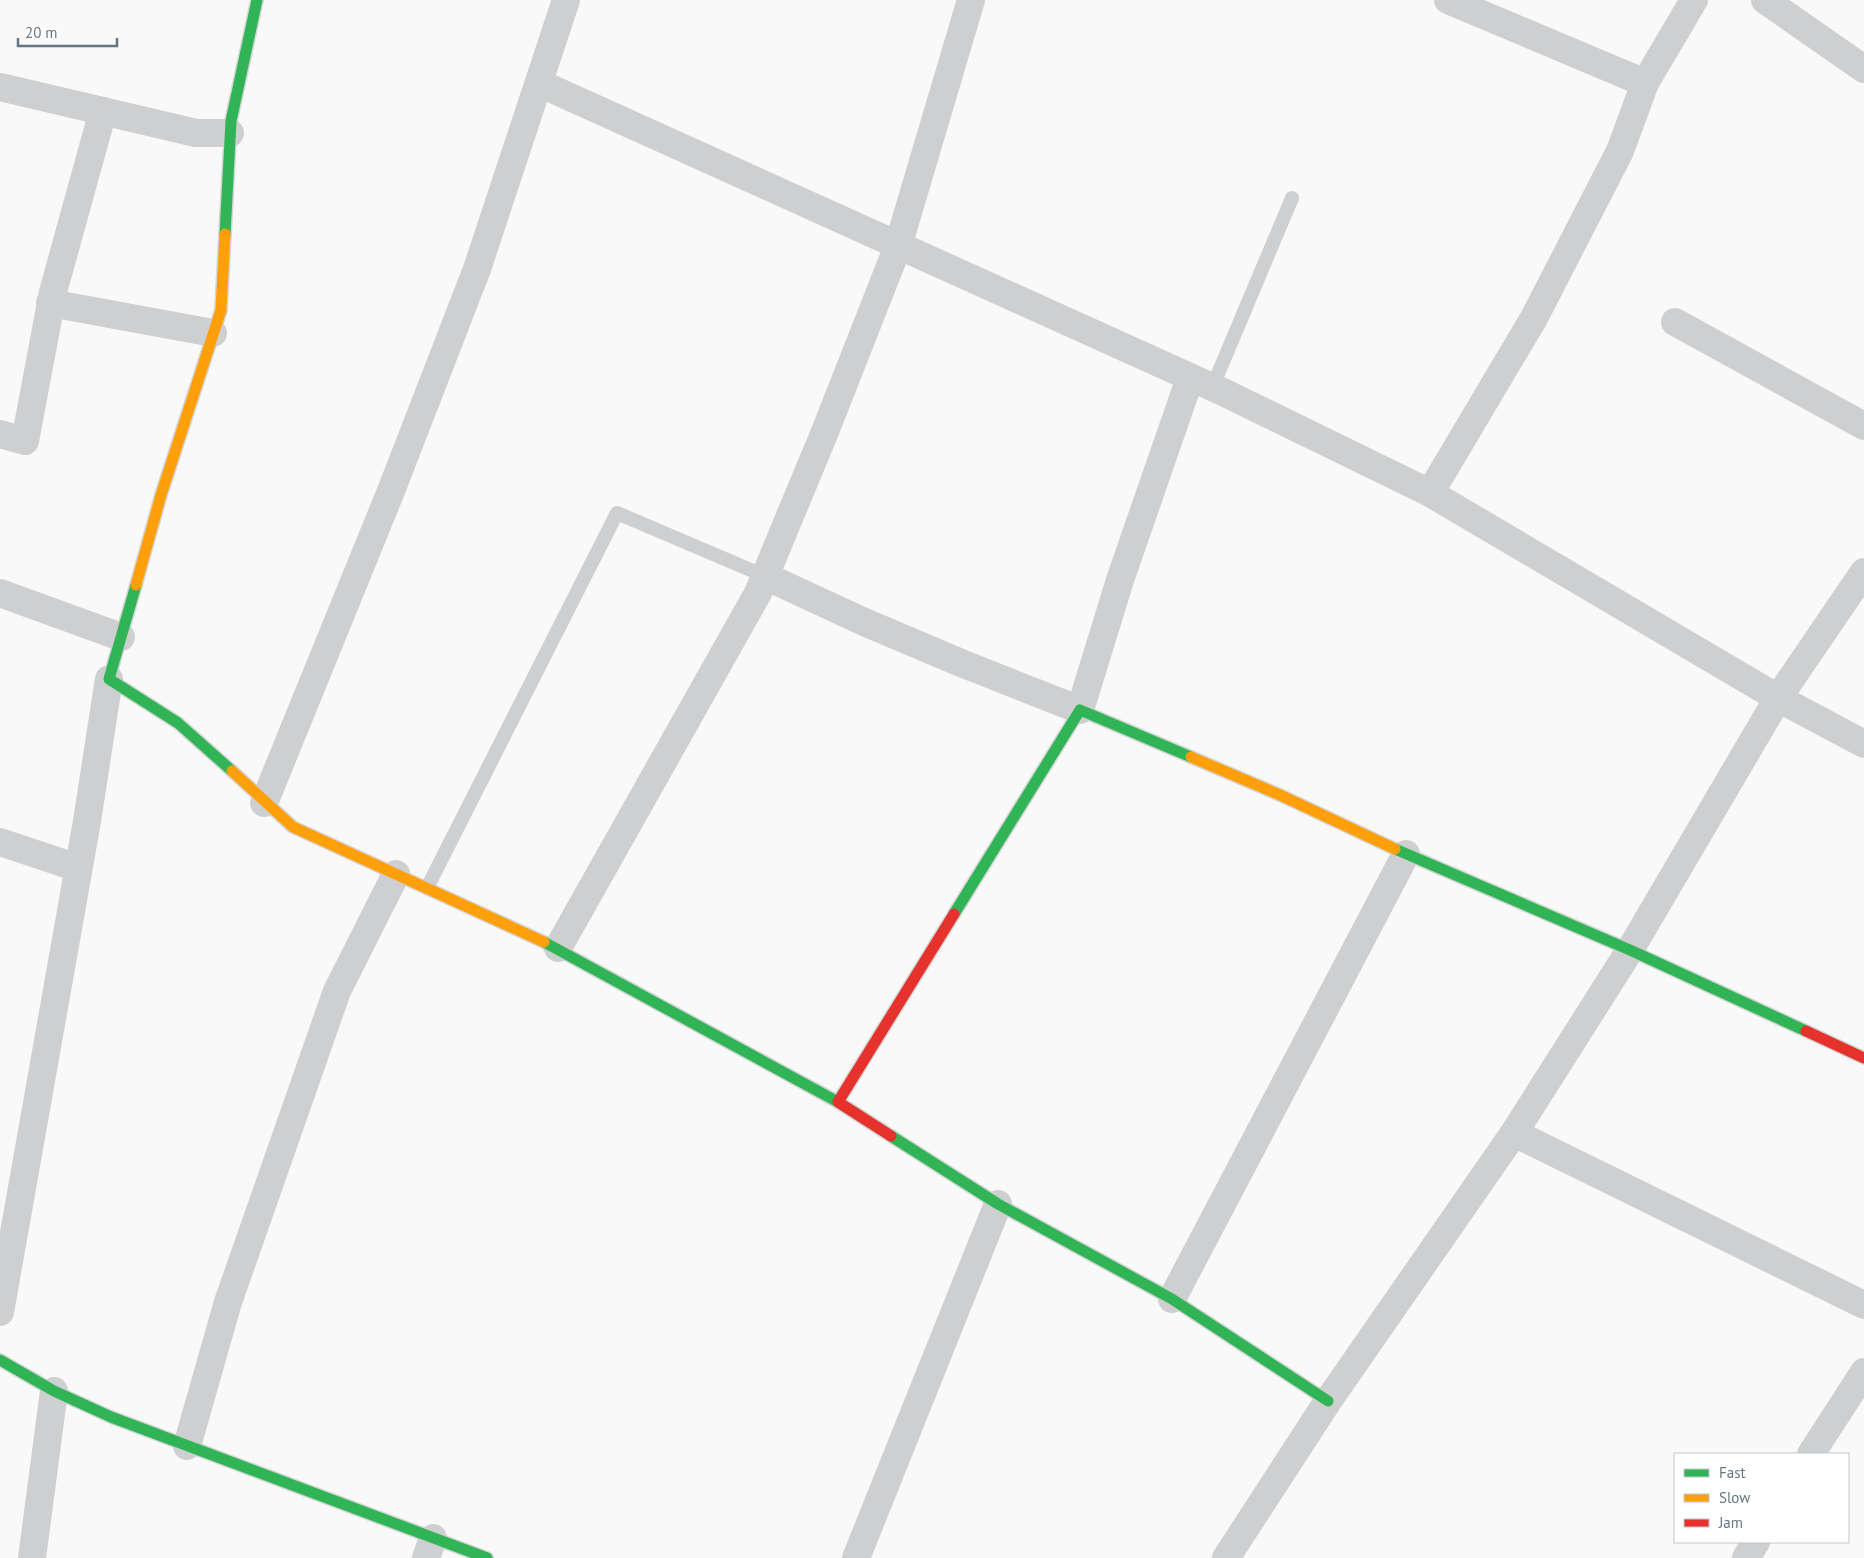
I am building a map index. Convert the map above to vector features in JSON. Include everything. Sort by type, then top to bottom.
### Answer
[{"type":"street","points":[[0,1312],[78,868],[108,680],[161,496],[221,310],[230,121],[257,0]]},
{"type":"street","points":[[264,803],[387,500],[473,278],[566,0]]},
{"type":"street","points":[[558,948],[758,593],[824,434],[898,246],[970,0]]},
{"type":"street","points":[[1449,0],[1645,83]]},
{"type":"street","points":[[1430,493],[1534,318],[1620,151],[1645,83],[1694,0]]},
{"type":"street","points":[[1765,0],[1864,68]]},
{"type":"street","points":[[539,83],[1201,383],[1430,493],[1778,698],[1864,744]]},
{"type":"street","points":[[0,87],[196,133],[230,133]]},
{"type":"street","points":[[0,434],[26,441],[50,303],[103,111]]},
{"type":"street","points":[[50,303],[213,334]]},
{"type":"street","points":[[1675,322],[1864,426]]},
{"type":"street","points":[[838,1102],[1080,710],[1120,580],[1201,383]]},
{"type":"street","points":[[1226,1558],[1328,1401],[1514,1133],[1630,950],[1778,698],[1864,572]]},
{"type":"street","points":[[765,576],[862,621],[1080,710],[1280,795],[1406,854],[1630,950],[1864,1058]]},
{"type":"street","points":[[0,593],[121,637]]},
{"type":"street","points":[[108,680],[178,723],[293,828],[558,948],[838,1102],[998,1204],[1172,1299],[1328,1401]]},
{"type":"street","points":[[0,842],[78,868]]},
{"type":"street","points":[[1172,1299],[1406,854]]},
{"type":"street","points":[[188,1446],[228,1302],[337,991],[396,874]]},
{"type":"street","points":[[1514,1133],[1864,1305]]},
{"type":"street","points":[[856,1558],[998,1204]]},
{"type":"street","points":[[0,1360],[54,1392],[111,1417],[188,1446],[430,1548],[487,1558]]},
{"type":"street","points":[[1812,1453],[1864,1372]]},
{"type":"street","points":[[32,1558],[54,1392]]},
{"type":"street","points":[[1746,1558],[1755,1543]]},
{"type":"lane","points":[[1201,383],[1292,198]]},
{"type":"lane","points":[[428,888],[617,513],[765,576]]},
{"type":"traffic: fast","points":[[225,234],[231,121],[257,0]]},
{"type":"traffic: fast","points":[[136,585],[109,679],[178,723],[232,771]]},
{"type":"traffic: fast","points":[[954,914],[1080,710],[1191,757]]},
{"type":"traffic: fast","points":[[1395,849],[1630,950],[1806,1031]]},
{"type":"traffic: fast","points":[[544,942],[838,1102]]},
{"type":"traffic: fast","points":[[891,1136],[998,1204],[1172,1299],[1328,1401]]},
{"type":"traffic: fast","points":[[0,1360],[54,1391],[111,1417],[487,1558]]},
{"type":"traffic: slow","points":[[136,585],[161,495],[221,310],[225,234]]},
{"type":"traffic: slow","points":[[1191,757],[1280,795],[1395,849]]},
{"type":"traffic: slow","points":[[232,771],[293,827],[544,942]]},
{"type":"traffic: jam","points":[[891,1136],[838,1102],[954,914]]},
{"type":"traffic: jam","points":[[1806,1031],[1864,1058]]}]
